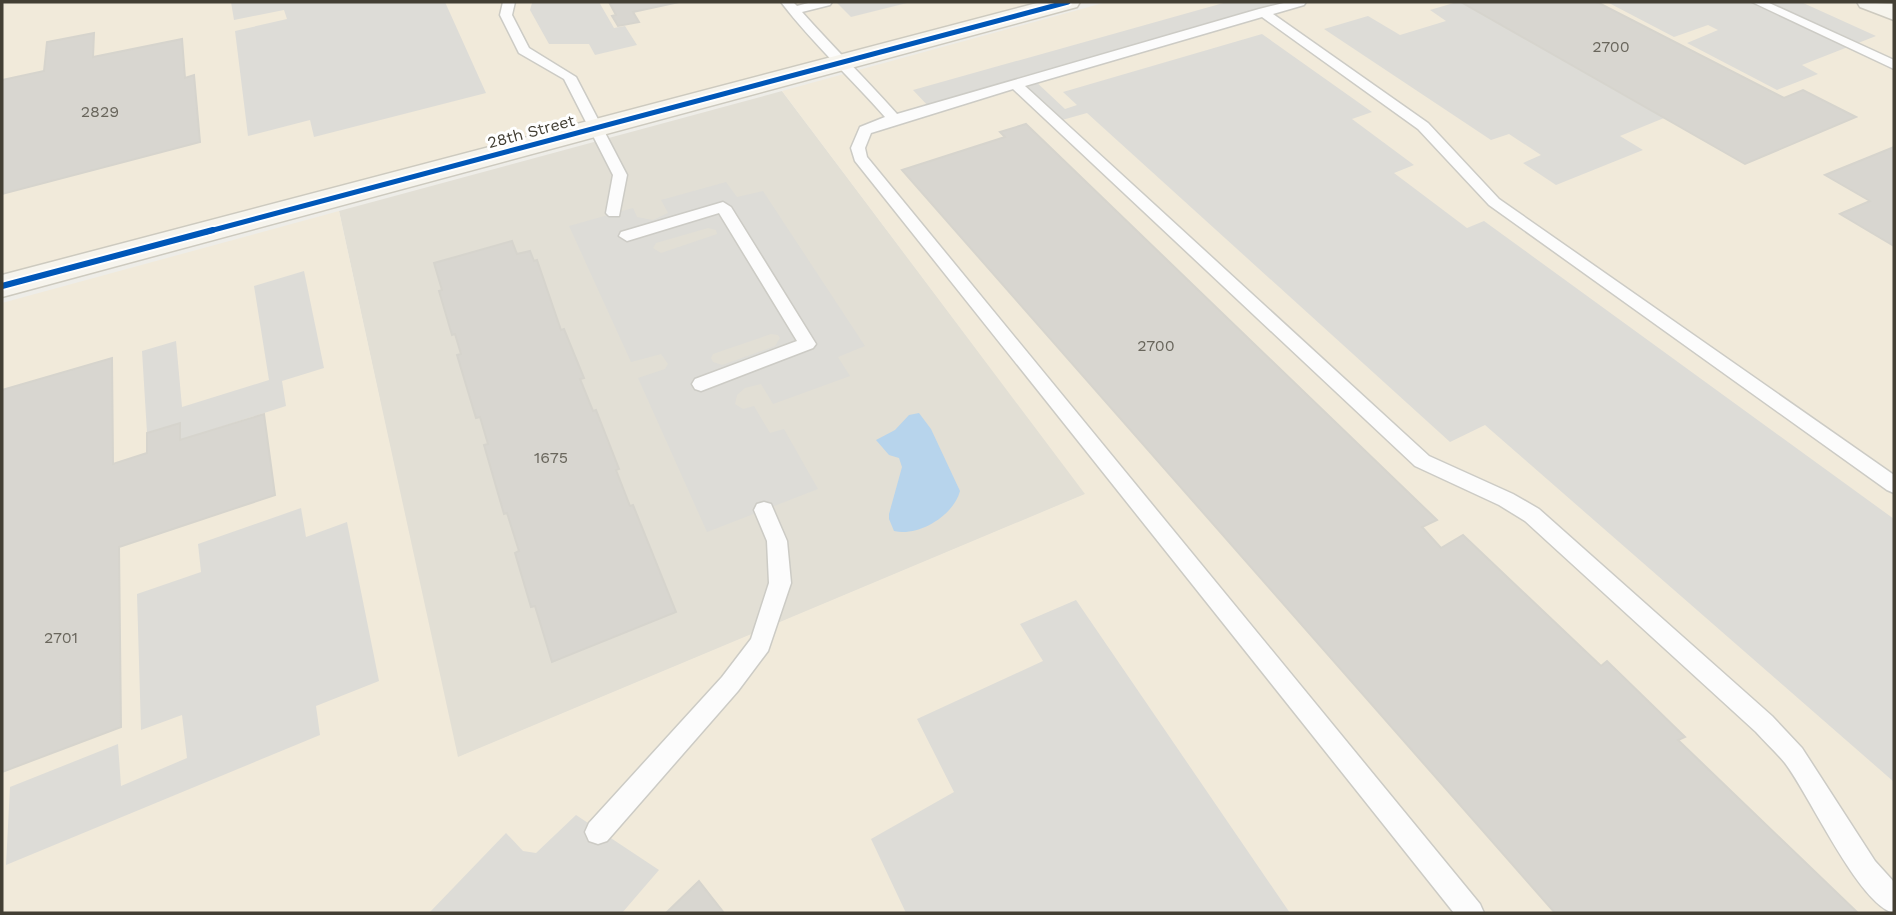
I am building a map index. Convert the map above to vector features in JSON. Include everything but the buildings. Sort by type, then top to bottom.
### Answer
[{"type":"street","name":"28th Street","points":[[2,286],[1068,2]]},
{"type":"street","points":[[1870,2],[1894,13]]},
{"type":"lane","points":[[509,2],[506,15],[524,50],[569,77],[620,176],[614,213]]},
{"type":"lane","points":[[791,6],[826,2]]},
{"type":"lane","points":[[1300,2],[894,119],[865,130],[858,148],[860,158],[1471,913]]},
{"type":"lane","points":[[1758,2],[1894,65]]},
{"type":"lane","points":[[791,6],[839,63],[859,79],[894,119]]},
{"type":"lane","points":[[1263,12],[1423,126],[1494,202],[1894,485]]},
{"type":"lane","points":[[1014,83],[1422,461],[1455,479],[1513,502],[1532,515],[1726,688],[1794,756],[1866,870],[1894,901]]},
{"type":"lane","points":[[627,236],[723,207],[807,344],[701,384]]},
{"type":"lane","points":[[598,832],[730,684],[760,644],[780,583],[777,541],[764,510]]},
{"type":"shaded area","points":[[2,2],[1068,2],[2,286]]},
{"type":"shaded area","points":[[231,2],[445,2],[486,93],[314,137],[310,120],[248,136],[235,31],[287,19],[284,10],[234,20]]},
{"type":"shaded area","points":[[599,2],[614,28],[625,26],[637,45],[595,55],[589,44],[549,44],[530,10],[532,3]]},
{"type":"shaded area","points":[[836,2],[911,2],[851,17]]},
{"type":"shaded area","points":[[1107,2],[1852,2],[1894,21],[1894,913],[2,913],[2,303],[339,211],[458,757],[1085,494],[782,91]]},
{"type":"shaded area","points":[[1227,2],[1300,2],[1033,79],[1065,109],[1077,105],[1063,92],[1262,34],[1372,112],[1352,119],[1414,165],[1394,173],[1467,228],[1484,221],[1894,519],[1894,782],[1485,425],[1450,442],[1087,113],[1055,122],[1014,84],[930,108],[913,90]]},
{"type":"shaded area","points":[[1457,2],[1664,118],[1620,136],[1643,150],[1556,185],[1523,163],[1541,155],[1509,134],[1491,140],[1324,29],[1368,16],[1400,35],[1446,21],[1430,10]]},
{"type":"shaded area","points":[[1607,2],[1801,2],[1876,36],[1802,65],[1818,74],[1777,90],[1687,43],[1718,30],[1708,25],[1674,37]]},
{"type":"shaded area","points":[[782,91],[1086,494],[457,758],[339,211]]},
{"type":"shaded area","points":[[726,182],[737,197],[763,191],[865,346],[838,357],[850,376],[773,404],[761,384],[745,388],[737,395],[735,404],[743,409],[754,406],[770,433],[784,429],[818,489],[707,532],[638,378],[665,369],[668,364],[661,354],[631,362],[569,226],[633,208],[637,217],[653,220],[668,213],[661,200]],"holes":[[[708,228],[716,230],[717,234],[661,253],[653,248],[656,243]],[[771,334],[780,338],[775,346],[722,365],[713,362],[711,358],[713,354]]]},
{"type":"shaded area","points":[[304,271],[324,368],[282,381],[286,406],[180,440],[179,423],[147,433],[142,351],[176,341],[182,407],[269,380],[254,286]]},
{"type":"shaded area","points":[[301,508],[306,537],[347,522],[379,681],[316,706],[320,735],[6,865],[10,787],[118,744],[121,786],[187,758],[182,715],[141,730],[137,594],[201,572],[198,544]]},
{"type":"shaded area","points":[[1076,600],[1290,913],[906,913],[871,839],[954,792],[917,719],[1043,661],[1020,624]]},
{"type":"shaded area","points":[[576,815],[659,870],[622,913],[429,913],[506,833],[523,851],[536,853]]},
{"type":"water","points":[[919,413],[931,429],[960,491],[951,508],[934,522],[914,531],[894,531],[889,514],[902,467],[899,458],[889,455],[876,440],[895,430],[909,415]]},
{"type":"cycle path","points":[[2,286],[1068,2]]}]
